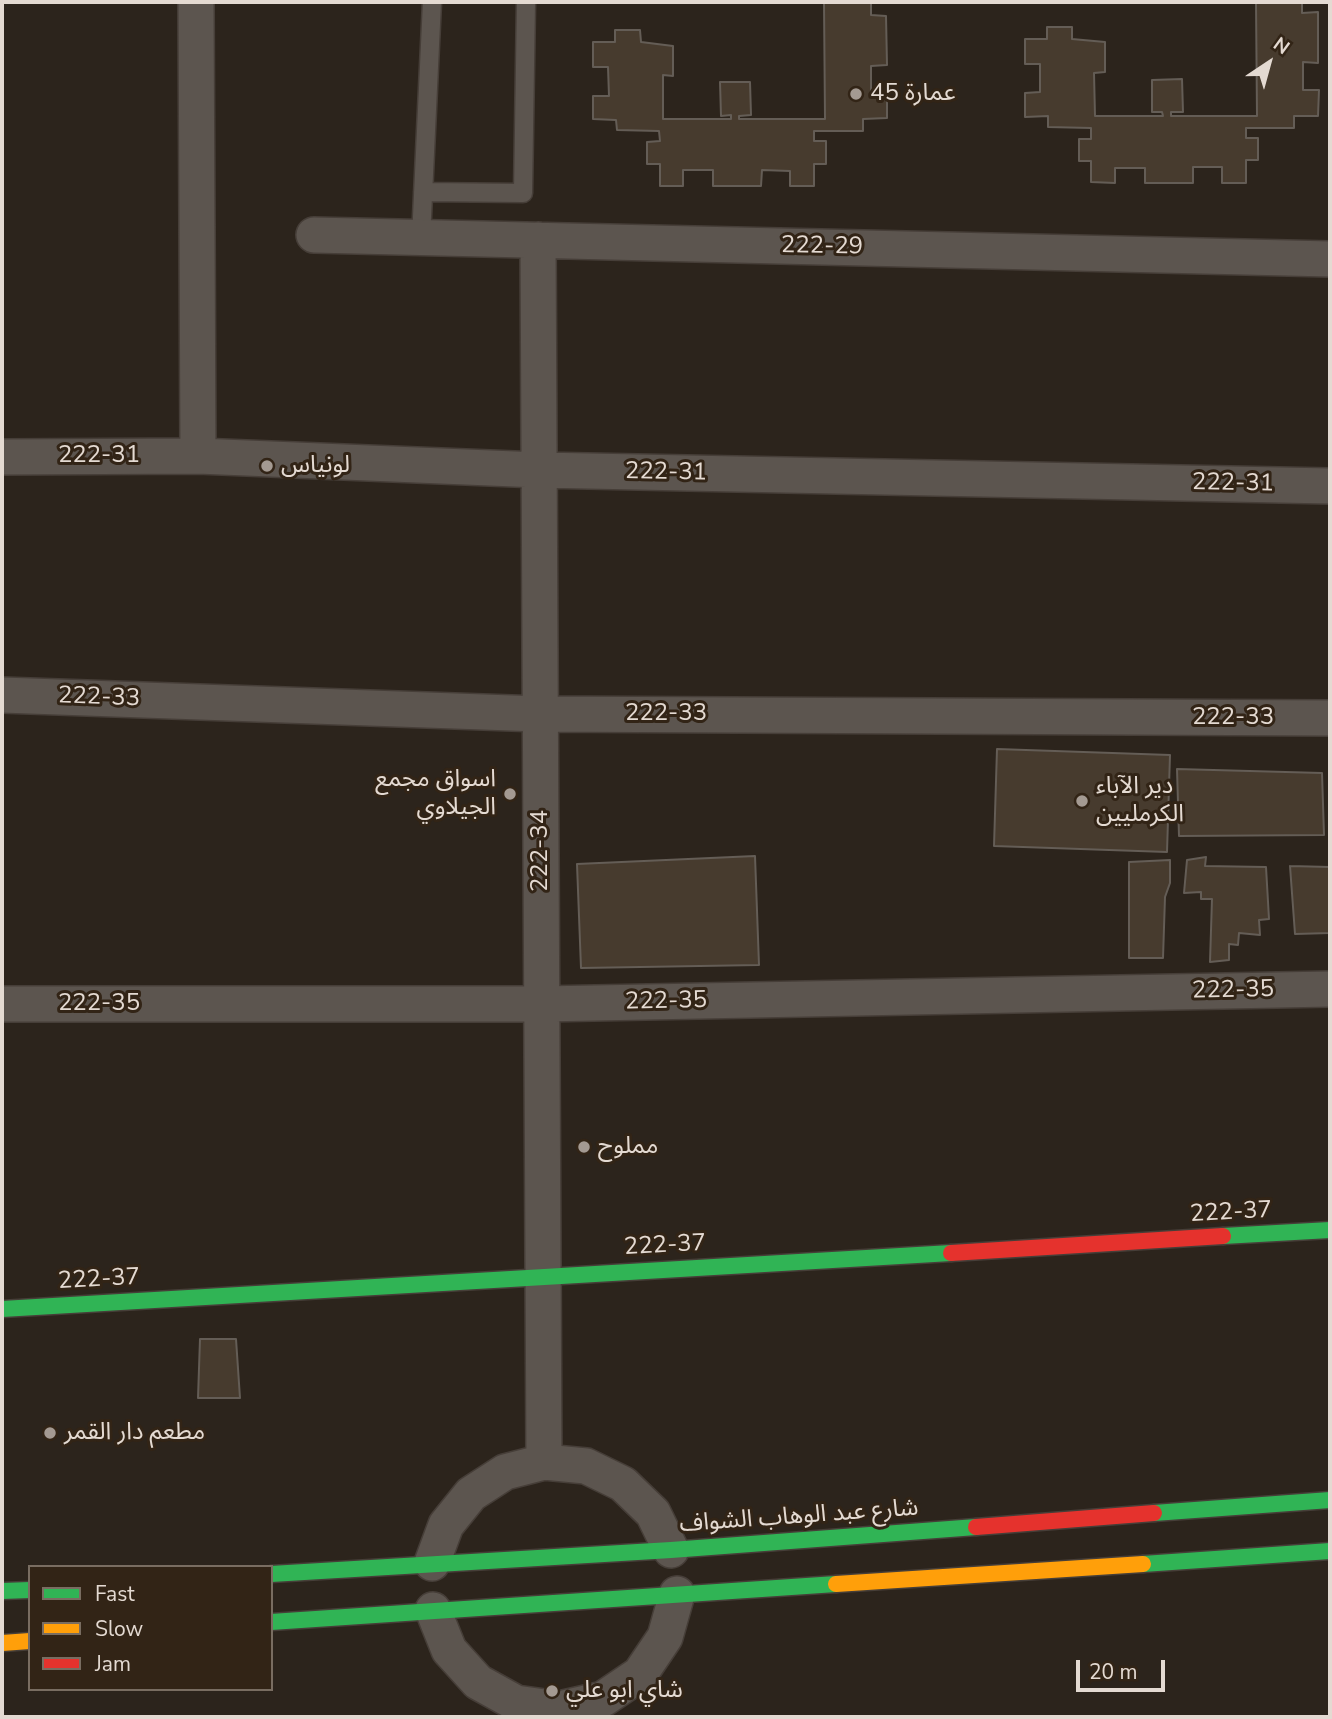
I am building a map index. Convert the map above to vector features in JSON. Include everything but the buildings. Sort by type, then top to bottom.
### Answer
[{"type":"main road","name":"222-37","points":[[2,1309],[1330,1230]]},
{"type":"main road","name":"شارع عبد الوهاب الشواف","points":[[273,1574],[671,1550],[1330,1500]]},
{"type":"main road","points":[[273,1622],[1330,1551]]},
{"type":"main road","points":[[2,1591],[28,1590]]},
{"type":"main road","points":[[2,1643],[28,1641]]},
{"type":"street","points":[[196,2],[198,456]]},
{"type":"street","name":"222-29","points":[[314,235],[1330,259]]},
{"type":"street","name":"222-34","points":[[538,240],[544,1462]]},
{"type":"street","name":"222-31","points":[[2,457],[198,456],[539,470],[1330,486]]},
{"type":"street","name":"222-33","points":[[2,695],[540,713],[1330,718]]},
{"type":"street","name":"222-35","points":[[2,1004],[542,1004],[1330,989]]},
{"type":"street","points":[[432,1563],[446,1525],[471,1494],[505,1472],[544,1462],[586,1466],[623,1484],[653,1513],[671,1550]]},
{"type":"street","points":[[432,1610],[449,1650],[478,1682],[516,1703],[559,1713],[603,1699],[640,1674],[665,1637],[677,1594]]},
{"type":"lane","points":[[421,238],[432,2]]},
{"type":"lane","points":[[423,192],[523,193],[526,2]]},
{"type":"traffic: fast","points":[[1223,1236],[1330,1230]]},
{"type":"traffic: fast","points":[[2,1309],[951,1253]]},
{"type":"traffic: fast","points":[[1154,1513],[1330,1500]]},
{"type":"traffic: fast","points":[[273,1574],[671,1550],[976,1527]]},
{"type":"traffic: fast","points":[[1143,1564],[1330,1551]]},
{"type":"traffic: fast","points":[[273,1622],[836,1584]]},
{"type":"traffic: fast","points":[[2,1591],[28,1590]]},
{"type":"traffic: slow","points":[[836,1584],[1143,1564]]},
{"type":"traffic: slow","points":[[2,1643],[28,1641]]},
{"type":"traffic: jam","points":[[951,1253],[1223,1236]]},
{"type":"traffic: jam","points":[[976,1527],[1154,1513]]},
{"type":"place","name":"عمارة 45","points":[[856,94]]},
{"type":"place","name":"لونياس","points":[[267,466]]},
{"type":"place","name":"اسواق مجمع الجيلاوي","points":[[510,794]]},
{"type":"place","name":"دير الآباء الكرمليين","points":[[1082,801]]},
{"type":"place","name":"مملوح","points":[[584,1147]]},
{"type":"place","name":"مطعم دار القمر","points":[[50,1433]]},
{"type":"place","name":"شاي ابو علي","points":[[552,1691]]}]
